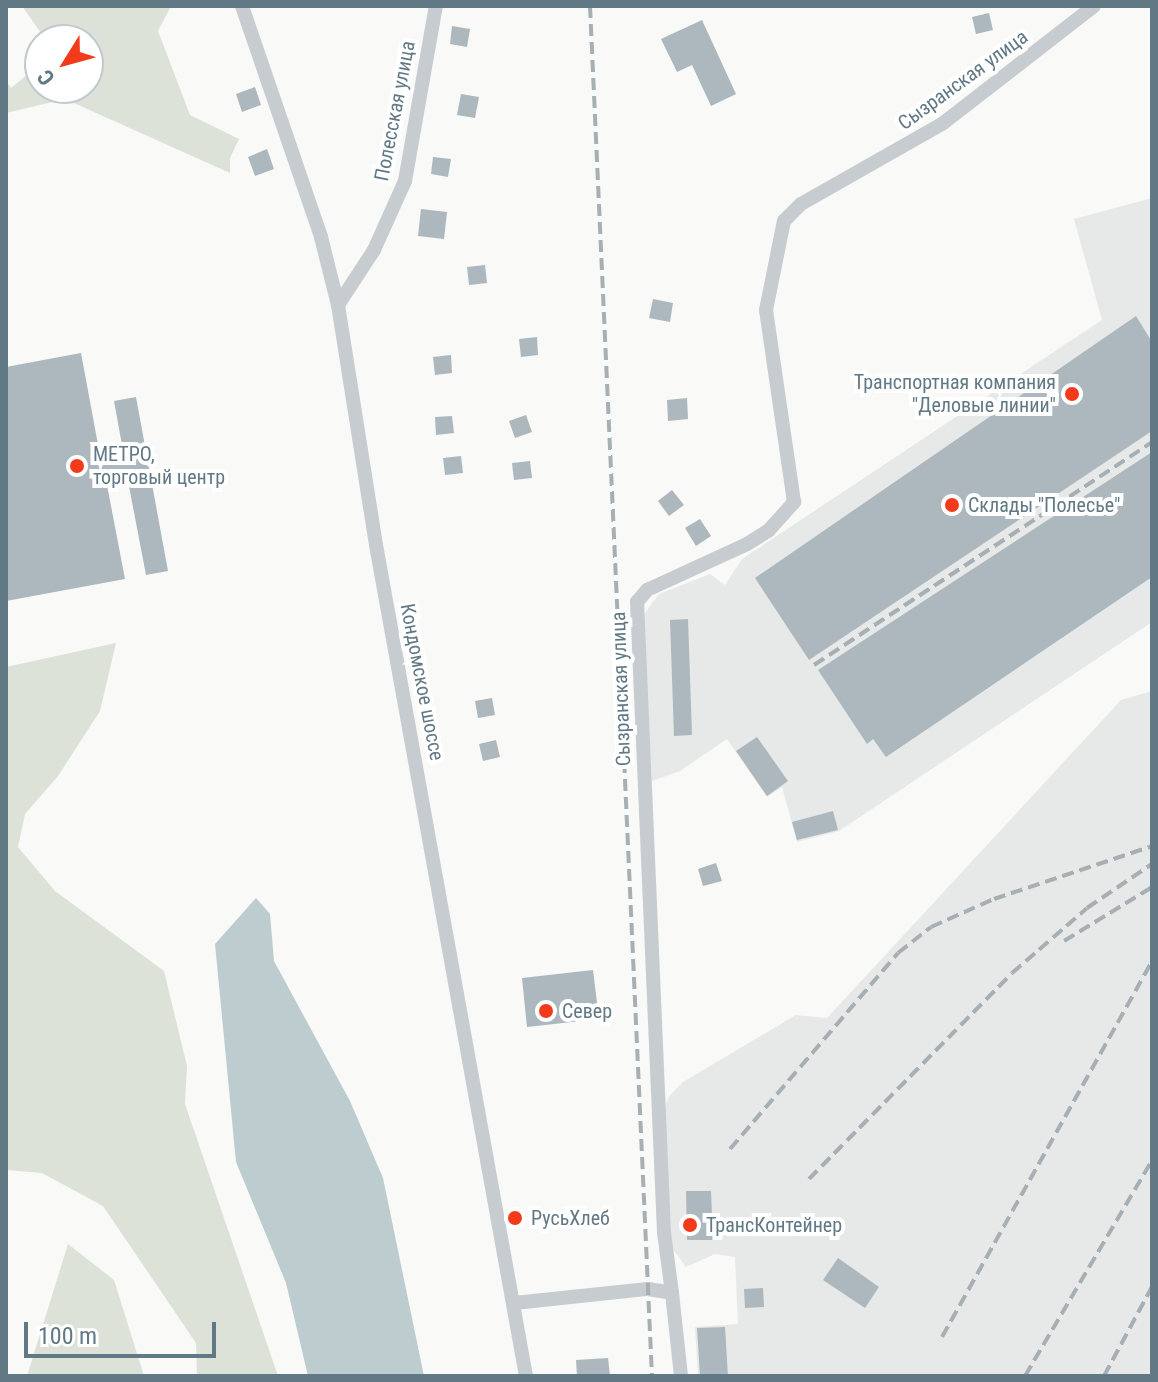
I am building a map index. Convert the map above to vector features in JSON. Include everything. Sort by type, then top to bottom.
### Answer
[{"type":"street","name":"Кондомское шоссе","points":[[242,6],[321,237],[338,305],[376,545],[526,1376]]},
{"type":"street","name":"Полесская улица","points":[[338,305],[374,250],[405,181],[436,6]]},
{"type":"street","name":"Сызранская улица","points":[[672,1293],[664,1232],[637,602],[647,590],[747,544],[778,523],[794,502],[766,310],[784,221],[801,204],[837,181],[942,124],[1094,6]]},
{"type":"street","points":[[514,1303],[648,1289],[672,1293],[681,1376]]},
{"type":"shaded area","points":[[22,6],[192,6],[170,8],[158,31],[190,115],[239,139],[230,158],[230,173],[76,104],[104,104],[104,24],[35,24]]},
{"type":"shaded area","points":[[24,77],[24,104],[44,104],[6,113],[6,81],[11,88]]},
{"type":"shaded area","name":"Транспортная компания \"Деловые линии\"","points":[[1152,198],[1152,622],[839,831],[797,842],[782,787],[767,797],[727,739],[680,771],[652,781],[642,617],[659,594],[710,574],[725,585],[742,559],[1102,320],[1074,219]]},
{"type":"shaded area","points":[[116,643],[100,711],[58,776],[25,814],[18,847],[55,891],[164,971],[187,1066],[185,1104],[278,1376],[197,1376],[196,1343],[103,1206],[42,1173],[6,1170],[6,667]]},
{"type":"shaded area","name":"ТрансКонтейнер","points":[[1152,691],[1152,1376],[698,1376],[695,1327],[738,1324],[735,1257],[715,1254],[686,1267],[672,1248],[664,1108],[670,1095],[683,1082],[796,1015],[827,1018],[1121,700]]},
{"type":"shaded area","points":[[256,898],[270,914],[274,961],[350,1101],[383,1178],[424,1376],[308,1376],[286,1283],[236,1162],[215,944]]},
{"type":"shaded area","points":[[68,1244],[114,1280],[144,1376],[27,1376]]},
{"type":"building","points":[[989,13],[993,30],[976,34],[972,17]]},
{"type":"building","points":[[702,20],[736,94],[711,106],[692,65],[677,72],[661,39]]},
{"type":"building","points":[[452,26],[470,29],[467,47],[450,44]]},
{"type":"building","points":[[255,87],[261,105],[242,112],[236,94]]},
{"type":"building","points":[[461,94],[479,97],[475,118],[457,115]]},
{"type":"building","points":[[267,149],[274,169],[255,176],[248,157]]},
{"type":"building","points":[[433,157],[451,159],[448,177],[431,174]]},
{"type":"building","points":[[421,209],[447,212],[444,239],[418,236]]},
{"type":"building","points":[[485,265],[487,283],[469,285],[467,267]]},
{"type":"building","points":[[653,299],[673,303],[670,322],[649,318]]},
{"type":"building","name":"Склады \"Полесье\"","points":[[1136,316],[1152,342],[1152,431],[809,660],[755,578]]},
{"type":"building","points":[[537,337],[538,355],[521,357],[519,339]]},
{"type":"building","name":"МЕТРО, торговый центр","points":[[81,353],[99,450],[122,445],[114,401],[136,397],[168,571],[146,575],[128,481],[107,485],[125,579],[6,601],[6,367]]},
{"type":"building","points":[[451,355],[452,373],[435,375],[433,357]]},
{"type":"building","points":[[687,398],[688,419],[668,421],[667,400]]},
{"type":"building","points":[[526,415],[532,432],[515,438],[509,421]]},
{"type":"building","points":[[452,416],[454,433],[436,435],[435,417]]},
{"type":"building","name":"Склады \"Полесье\"","points":[[1152,452],[1152,577],[886,757],[873,739],[867,744],[818,670]]},
{"type":"building","points":[[461,456],[463,473],[445,475],[443,458]]},
{"type":"building","points":[[530,461],[532,478],[514,480],[512,463]]},
{"type":"building","points":[[672,490],[684,505],[669,516],[658,501]]},
{"type":"building","points":[[700,519],[711,536],[696,546],[685,528]]},
{"type":"building","points":[[688,619],[692,735],[674,736],[670,620]]},
{"type":"building","points":[[492,698],[495,715],[478,718],[475,701]]},
{"type":"building","points":[[757,737],[788,781],[767,796],[736,751]]},
{"type":"building","points":[[496,740],[500,757],[483,761],[479,744]]},
{"type":"building","points":[[833,811],[838,830],[797,840],[792,822]]},
{"type":"building","points":[[716,863],[722,881],[703,886],[698,869]]},
{"type":"building","points":[[593,970],[599,1019],[527,1027],[522,978]]},
{"type":"building","points":[[686,1191],[711,1191],[713,1240],[687,1240]]},
{"type":"building","points":[[838,1258],[879,1287],[865,1308],[823,1280]]},
{"type":"building","points":[[763,1288],[764,1307],[745,1308],[744,1289]]},
{"type":"building","points":[[725,1327],[728,1376],[700,1376],[697,1328]]},
{"type":"building","points":[[608,1358],[610,1376],[577,1376],[576,1360]]},
{"type":"railway","points":[[590,6],[652,1376]]},
{"type":"railway","points":[[814,665],[1152,442]]},
{"type":"railway","points":[[730,1149],[898,953],[931,927],[994,899],[1152,846]]},
{"type":"railway","points":[[809,1179],[1012,973],[1087,908],[1152,864]]},
{"type":"railway","points":[[1064,941],[1152,887]]},
{"type":"railway","points":[[942,1337],[1152,961]]},
{"type":"railway","points":[[1025,1376],[1152,1160]]},
{"type":"railway","points":[[1104,1376],[1152,1287]]},
{"type":"place","name":"Транспортная компания \"Деловые линии\"","points":[[1072,394]]},
{"type":"place","name":"МЕТРО, торговый центр","points":[[77,466]]},
{"type":"place","name":"Склады \"Полесье\"","points":[[952,505]]},
{"type":"place","name":"Север","points":[[546,1011]]},
{"type":"place","name":"РусьХлеб","points":[[515,1218]]},
{"type":"place","name":"ТрансКонтейнер","points":[[690,1225]]}]
